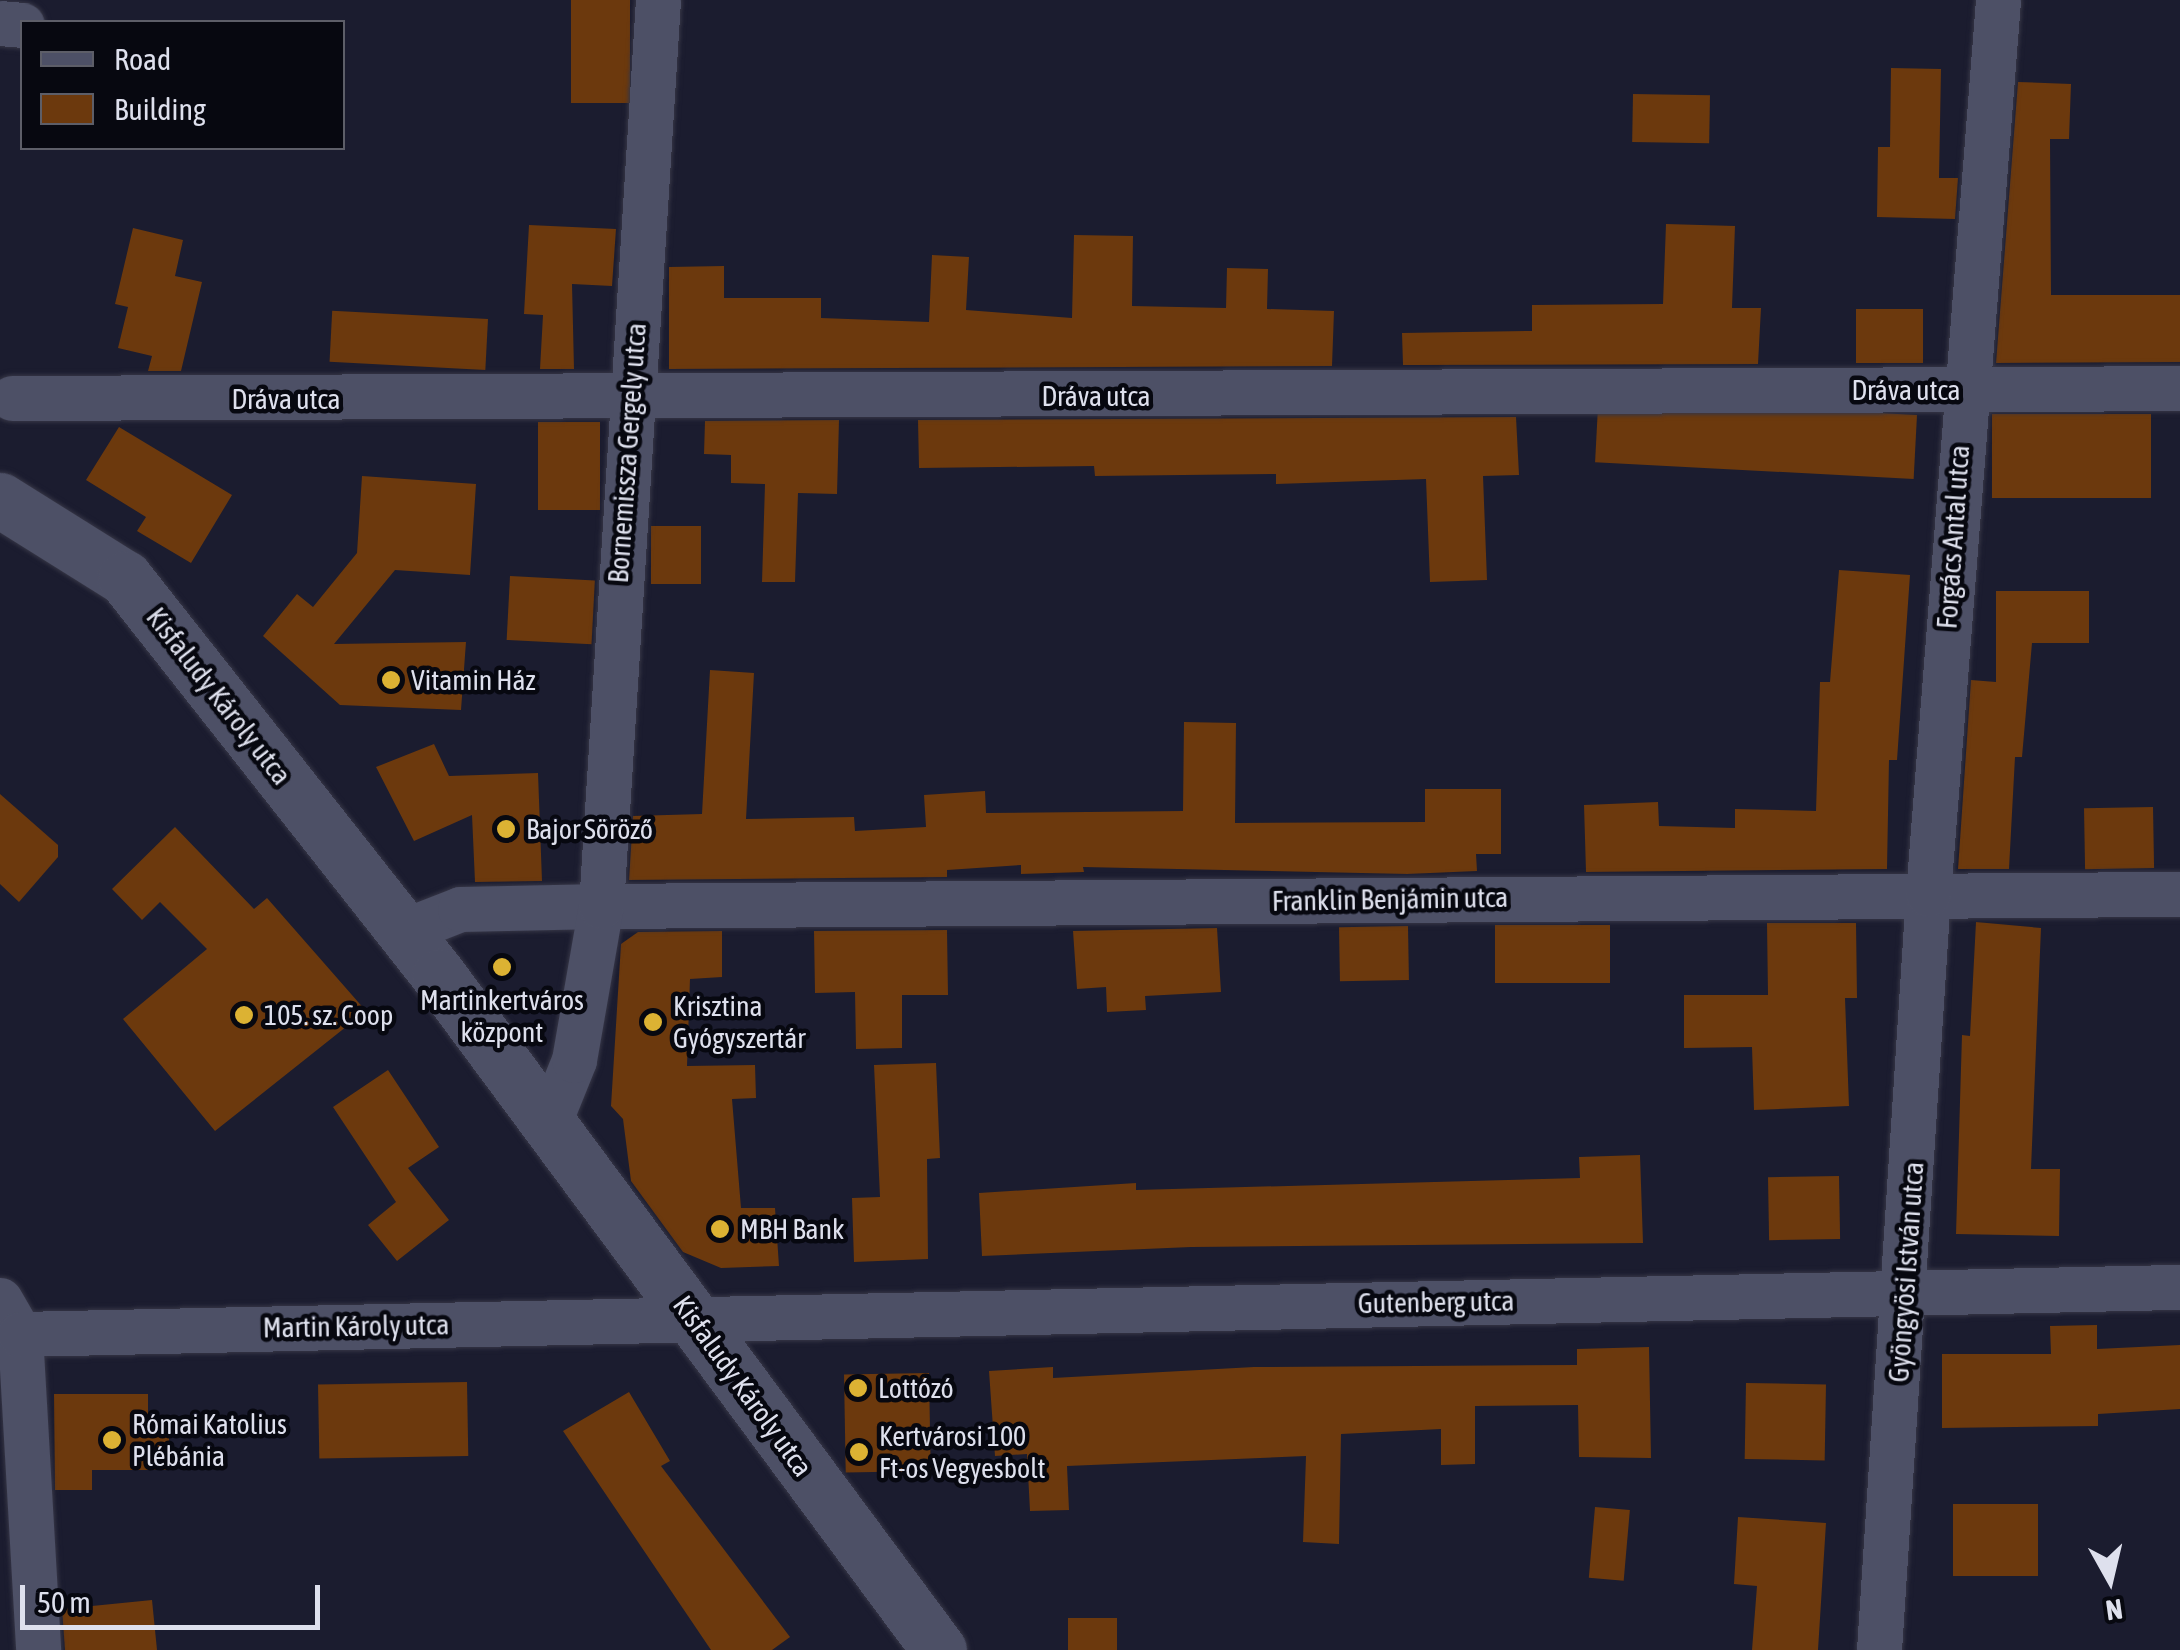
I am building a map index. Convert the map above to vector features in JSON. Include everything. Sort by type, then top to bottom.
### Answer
[{"type":"main road","name":"Kisfaludy Károly utca","points":[[0,500],[125,578],[404,931],[938,1650]]},
{"type":"street","name":"Bornemissza Gergely utca","points":[[600,906],[629,400],[658,0]]},
{"type":"street","name":"Forgács Antal utca","points":[[1928,894],[1964,389],[1998,0]]},
{"type":"street","name":"Dráva utca","points":[[12,398],[629,400],[2180,388]]},
{"type":"street","name":"Gyöngyösi István utca","points":[[1880,1650],[1928,894]]},
{"type":"street","name":"Franklin Benjámin utca","points":[[600,906],[2180,894]]},
{"type":"street","points":[[404,931],[460,909],[600,906],[574,1060],[548,1122]]},
{"type":"street","name":"Gutenberg utca","points":[[693,1318],[2180,1287]]},
{"type":"street","points":[[10,1317],[38,1650]]},
{"type":"street","name":"Martin Károly utca","points":[[10,1317],[693,1318]]},
{"type":"building","points":[[571,0],[630,0],[630,103],[571,103]]},
{"type":"building","points":[[1891,68],[1941,69],[1939,178],[1958,178],[1955,219],[1877,217],[1878,147],[1890,147]]},
{"type":"building","points":[[2018,82],[2071,84],[2069,139],[2050,139],[2051,295],[2180,295],[2180,362],[1996,363]]},
{"type":"building","points":[[1633,94],[1710,95],[1709,143],[1632,142]]},
{"type":"building","points":[[1666,224],[1735,226],[1732,308],[1761,308],[1758,364],[1403,365],[1402,333],[1532,331],[1532,305],[1663,304]]},
{"type":"building","points":[[529,225],[616,229],[612,286],[572,284],[574,369],[540,369],[543,315],[524,314]]},
{"type":"building","points":[[133,228],[183,240],[175,276],[202,282],[181,371],[148,371],[152,356],[118,348],[128,307],[115,304]]},
{"type":"building","points":[[1074,235],[1133,236],[1132,306],[1226,308],[1227,268],[1268,269],[1267,309],[1334,311],[1332,366],[669,369],[669,267],[724,266],[724,298],[821,298],[821,318],[929,322],[932,255],[969,257],[966,310],[1072,318]]},
{"type":"building","points":[[1856,309],[1923,309],[1923,363],[1856,363]]},
{"type":"building","points":[[332,311],[488,319],[485,370],[330,362]]},
{"type":"building","points":[[1598,398],[1917,415],[1914,479],[1595,462]]},
{"type":"building","points":[[1992,414],[2151,414],[2151,498],[1992,498]]},
{"type":"building","points":[[1516,417],[1519,475],[1483,476],[1487,580],[1430,582],[1426,479],[1276,484],[1276,474],[1095,476],[1094,466],[919,468],[918,420]]},
{"type":"building","points":[[839,420],[837,494],[798,493],[795,582],[762,582],[765,484],[731,483],[731,455],[704,454],[705,421]]},
{"type":"building","points":[[538,422],[600,422],[600,510],[538,510]]},
{"type":"building","points":[[119,427],[232,495],[191,563],[137,531],[146,517],[86,480]]},
{"type":"building","points":[[362,476],[476,484],[470,575],[395,570],[334,644],[466,642],[461,710],[340,705],[263,636],[297,594],[313,607],[357,553]]},
{"type":"building","points":[[651,526],[701,526],[701,584],[651,584]]},
{"type":"building","points":[[1839,570],[1910,575],[1897,760],[1889,760],[1887,869],[1586,872],[1584,805],[1658,802],[1659,826],[1735,828],[1735,809],[1816,811],[1820,682],[1830,682]]},
{"type":"building","points":[[510,576],[595,580],[592,644],[507,640]]},
{"type":"building","points":[[1996,591],[2089,591],[2089,643],[2032,643],[2022,757],[2015,757],[2009,869],[1958,869],[1971,680],[1996,682]]},
{"type":"building","points":[[710,670],[754,673],[746,819],[854,817],[855,831],[926,827],[924,795],[985,791],[986,813],[1183,811],[1184,722],[1236,723],[1235,823],[1425,822],[1425,789],[1501,789],[1501,854],[1476,854],[1477,871],[1407,874],[1083,867],[1084,872],[1021,874],[1021,865],[947,870],[947,877],[629,880],[633,816],[702,814]]},
{"type":"building","points":[[434,744],[449,776],[538,773],[542,881],[475,882],[472,815],[414,841],[376,767]]},
{"type":"building","points":[[0,794],[58,845],[58,857],[19,902],[0,884]]},
{"type":"building","points":[[2153,807],[2154,868],[2085,869],[2084,808]]},
{"type":"building","name":"105. sz. Coop","points":[[175,827],[254,909],[267,898],[366,1011],[215,1131],[123,1019],[207,949],[160,902],[142,920],[112,889]]},
{"type":"building","points":[[1976,922],[2041,928],[2031,1169],[2060,1169],[2059,1236],[1956,1234],[1962,1035],[1970,1036]]},
{"type":"building","points":[[1767,923],[1856,923],[1857,998],[1845,998],[1849,1106],[1754,1110],[1752,1047],[1684,1048],[1684,995],[1768,995]]},
{"type":"building","points":[[1495,925],[1610,925],[1610,983],[1495,983]]},
{"type":"building","points":[[1408,926],[1409,980],[1340,981],[1339,927]]},
{"type":"building","points":[[1217,928],[1221,992],[1145,996],[1146,1010],[1107,1012],[1106,987],[1077,989],[1073,931]]},
{"type":"building","points":[[947,930],[948,995],[902,995],[902,1048],[856,1049],[855,992],[815,993],[814,931]]},
{"type":"building","points":[[722,931],[722,977],[690,979],[687,1066],[755,1065],[756,1098],[732,1099],[741,1208],[775,1208],[779,1266],[721,1268],[683,1252],[631,1181],[623,1119],[611,1106],[621,944],[638,932]]},
{"type":"building","points":[[936,1063],[940,1158],[927,1159],[928,1259],[854,1262],[852,1198],[880,1197],[874,1065]]},
{"type":"building","points":[[388,1070],[439,1147],[408,1168],[449,1220],[397,1261],[368,1225],[396,1202],[333,1107]]},
{"type":"building","points":[[1640,1155],[1643,1243],[1191,1247],[982,1256],[979,1193],[1136,1183],[1136,1190],[1580,1178],[1579,1157]]},
{"type":"building","points":[[1839,1176],[1840,1239],[1769,1240],[1768,1177]]},
{"type":"building","points":[[2097,1325],[2097,1349],[2180,1345],[2180,1409],[2098,1414],[2098,1426],[1942,1428],[1942,1354],[2051,1354],[2050,1326]]},
{"type":"building","points":[[1649,1347],[1651,1458],[1579,1457],[1578,1405],[1475,1406],[1475,1464],[1441,1465],[1441,1429],[1341,1434],[1339,1544],[1303,1542],[1306,1456],[1067,1466],[1069,1510],[1030,1511],[1027,1454],[995,1456],[989,1371],[1053,1367],[1053,1378],[1254,1367],[1577,1365],[1577,1349]]},
{"type":"building","points":[[929,1373],[931,1471],[846,1472],[844,1374]]},
{"type":"building","points":[[467,1382],[468,1456],[319,1459],[318,1385]]},
{"type":"building","points":[[1746,1383],[1826,1384],[1825,1460],[1745,1459]]},
{"type":"building","points":[[629,1392],[670,1461],[661,1466],[790,1637],[772,1650],[711,1650],[563,1431]]},
{"type":"building","name":"Római Katolius Plébánia","points":[[54,1394],[148,1394],[148,1419],[169,1420],[169,1470],[92,1470],[92,1490],[55,1490]]},
{"type":"building","points":[[1953,1504],[2038,1504],[2038,1576],[1953,1576]]},
{"type":"building","points":[[1595,1507],[1630,1510],[1624,1581],[1589,1578]]},
{"type":"building","points":[[1738,1517],[1826,1523],[1818,1650],[1752,1650],[1757,1586],[1734,1584]]},
{"type":"building","points":[[152,1600],[157,1650],[65,1650],[62,1609]]},
{"type":"building","points":[[1068,1618],[1117,1618],[1117,1650],[1068,1650]]},
{"type":"place","name":"Vitamin Ház","points":[[391,680]]},
{"type":"place","name":"Bajor Söröző","points":[[506,829]]},
{"type":"place","name":"Martinkertváros központ","points":[[502,967]]},
{"type":"place","name":"105. sz. Coop","points":[[244,1015]]},
{"type":"place","name":"Krisztina Gyógyszertár","points":[[653,1022]]},
{"type":"place","name":"MBH Bank","points":[[720,1229]]},
{"type":"place","name":"Lottózó","points":[[858,1388]]},
{"type":"place","name":"Római Katolius Plébánia","points":[[112,1440]]},
{"type":"place","name":"Kertvárosi 100 Ft-os Vegyesbolt","points":[[859,1452]]}]
